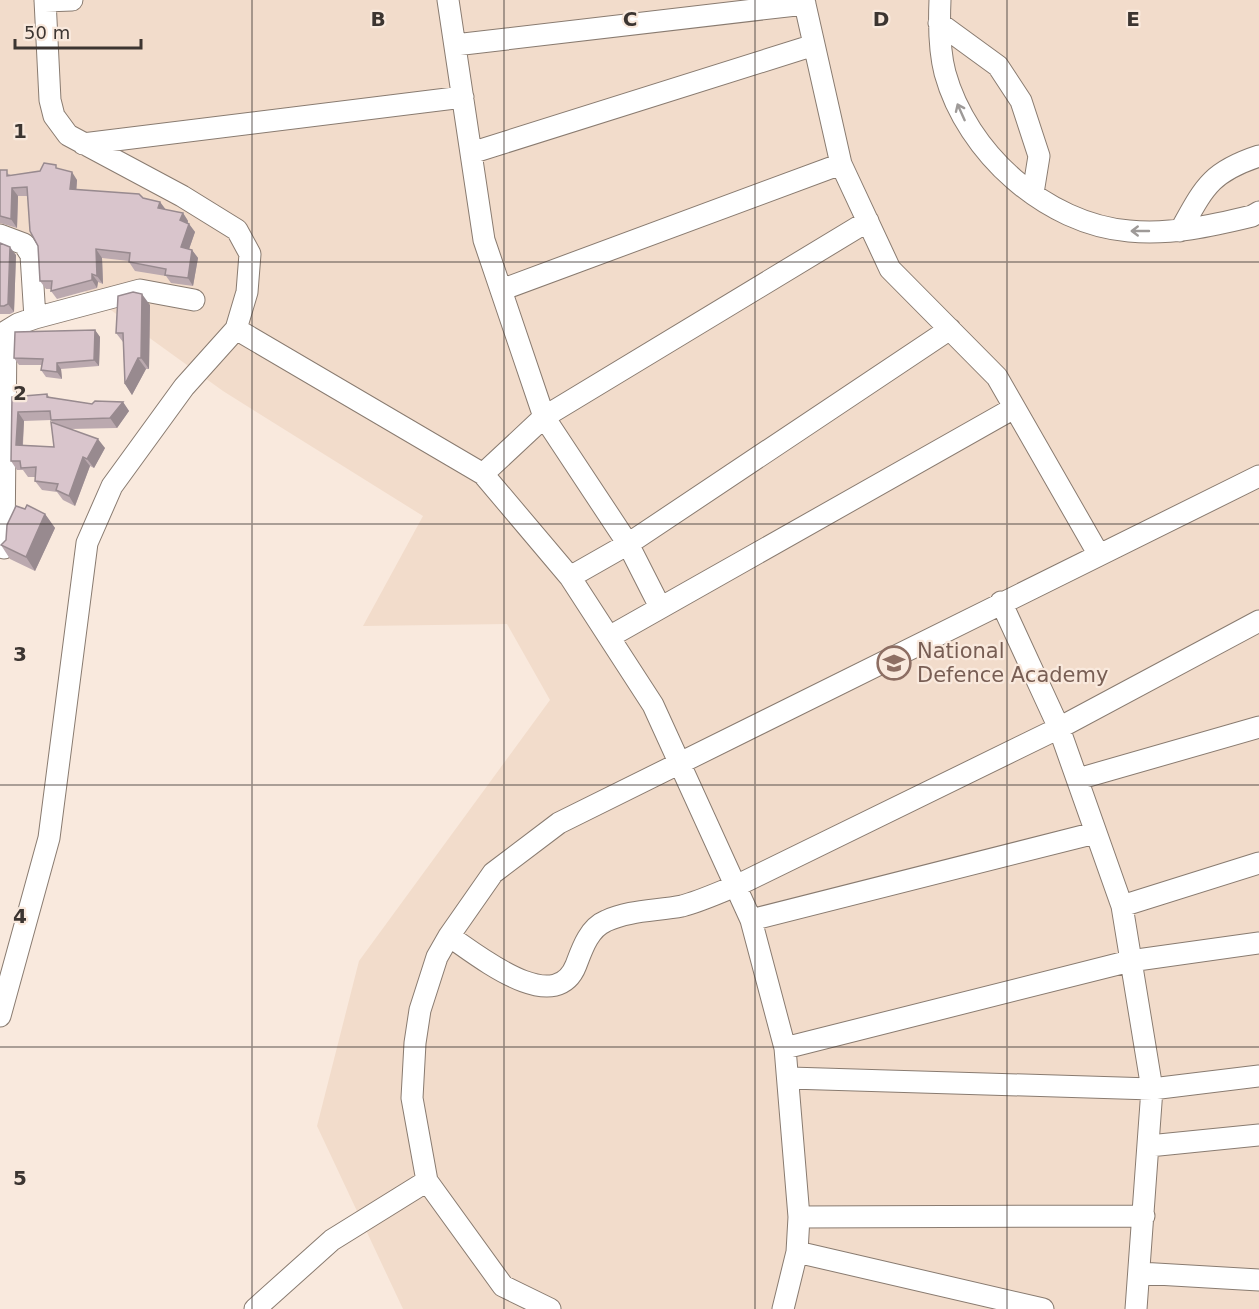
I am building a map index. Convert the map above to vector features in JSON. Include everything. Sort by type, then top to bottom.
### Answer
[{"type":"street","points":[[0,1016],[49,838],[87,543],[112,486],[184,387],[236,329],[247,292],[250,254],[237,230],[182,196],[68,135],[54,116],[50,100],[45,1],[72,0]]},
{"type":"street","points":[[448,0],[484,240],[544,417],[628,544],[660,607]]},
{"type":"street","points":[[940,0],[939,23],[945,72],[964,120],[993,161],[1033,193],[1077,219],[1128,231],[1180,231],[1256,220]]},
{"type":"street","points":[[455,45],[805,2],[841,164],[890,268],[997,377],[1099,555]]},
{"type":"street","points":[[939,23],[998,66],[1021,101],[1039,156],[1033,193]]},
{"type":"street","points":[[471,153],[814,45]]},
{"type":"street","points":[[83,144],[463,97]]},
{"type":"street","points":[[1180,231],[1206,185],[1235,164],[1259,156]]},
{"type":"street","points":[[501,290],[841,164]]},
{"type":"street","points":[[483,474],[544,417],[868,221]]},
{"type":"street","points":[[0,235],[24,244],[31,255],[35,318]]},
{"type":"street","points":[[4,548],[3,334],[18,324],[35,318],[140,290],[194,300]]},
{"type":"street","points":[[236,329],[483,474],[570,577],[653,705],[738,885],[751,920],[785,1048],[790,1078],[800,1217],[797,1252],[783,1309]]},
{"type":"street","points":[[570,577],[628,544],[950,329]]},
{"type":"street","points":[[609,637],[1014,408]]},
{"type":"street","points":[[550,1309],[503,1286],[427,1181],[412,1098],[414,1043],[437,957],[448,936],[493,873],[560,823],[680,761],[1259,476]]},
{"type":"street","points":[[1001,602],[1059,728],[1122,906],[1152,1089],[1136,1309]]},
{"type":"street","points":[[448,936],[505,972],[537,986],[553,986],[562,983],[573,972],[591,933],[603,922],[616,917],[683,905],[738,885],[1059,728],[1259,621]]},
{"type":"street","points":[[1078,779],[1259,727]]},
{"type":"street","points":[[751,920],[1095,833]]},
{"type":"street","points":[[1122,906],[1259,863]]},
{"type":"street","points":[[785,1048],[1130,961],[1259,943]]},
{"type":"street","points":[[790,1078],[1152,1089],[1259,1076]]},
{"type":"street","points":[[1149,1146],[1259,1136]]},
{"type":"street","points":[[255,1309],[332,1240],[427,1181]]},
{"type":"street","points":[[800,1217],[1144,1216]]},
{"type":"street","points":[[797,1252],[1043,1309]]},
{"type":"street","points":[[1139,1273],[1259,1280]]},
{"type":"shaded area","name":"National Defence Academy","points":[[0,0],[1259,0],[1259,1309],[403,1309],[317,1126],[359,961],[550,700],[507,624],[363,626],[423,516],[223,391],[0,230]]},
{"type":"building","points":[[44,163],[72,172],[70,189],[139,194],[143,198],[160,202],[158,208],[183,213],[180,220],[189,224],[181,247],[192,250],[188,278],[165,275],[166,269],[129,262],[130,253],[96,249],[97,276],[92,274],[92,280],[51,291],[52,281],[40,281],[38,246],[30,231],[27,187],[12,188],[11,219],[0,216],[0,170],[7,170],[7,176],[40,171]]},
{"type":"building","points":[[0,243],[10,247],[8,304],[4,306],[0,306]]},
{"type":"building","points":[[133,292],[142,294],[141,358],[138,358],[125,384],[123,333],[116,333],[118,296]]},
{"type":"building","points":[[95,330],[94,360],[57,363],[57,372],[41,370],[43,359],[14,358],[15,332]]},
{"type":"building","points":[[47,394],[47,397],[92,404],[95,401],[123,402],[110,418],[51,420],[50,411],[18,412],[16,445],[54,447],[51,422],[98,439],[87,459],[83,457],[69,496],[56,490],[58,484],[35,481],[36,467],[21,468],[20,461],[11,461],[12,397]]},
{"type":"building","points":[[27,505],[45,514],[26,557],[1,545],[6,540],[7,525],[16,506],[25,509]]},
{"type":"place","name":"National Defence Academy","points":[[894,663]]}]
